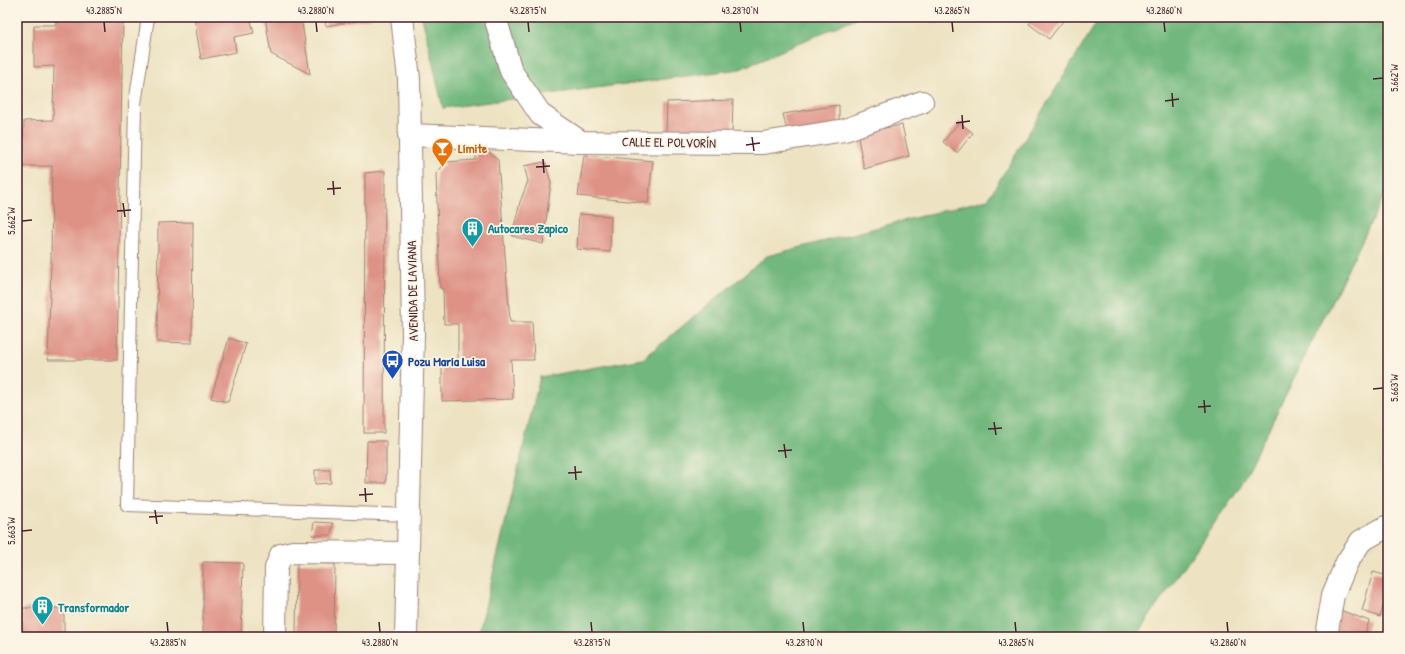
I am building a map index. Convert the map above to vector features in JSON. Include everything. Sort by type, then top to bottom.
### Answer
[{"type":"street","name":"AVENIDA DE LAVIANA","points":[[402,17],[408,78],[413,334],[406,637]]},
{"type":"street","points":[[496,17],[511,71],[541,115],[581,142]]},
{"type":"street","name":"CALLE EL POLVORÍN","points":[[409,135],[581,142],[763,143],[845,130],[922,102]]},
{"type":"street","points":[[1326,637],[1333,595],[1347,562],[1362,541],[1388,526]]},
{"type":"street","points":[[275,637],[276,568],[280,555],[293,552],[408,553]]},
{"type":"lane","points":[[148,17],[135,104],[127,505],[409,515]]},
{"type":"green space","points":[[422,17],[858,17],[740,69],[443,108]]},
{"type":"green space","points":[[1100,17],[1388,17],[1388,188],[1241,485],[1135,637],[478,637],[540,377],[643,359],[767,256],[988,199]]},
{"type":"building","points":[[56,17],[123,17],[117,360],[48,360],[52,166],[22,166],[24,121],[53,120],[54,66],[34,67],[34,25],[56,25]]},
{"type":"building","points":[[194,17],[250,17],[254,33],[234,37],[236,52],[201,59]]},
{"type":"building","points":[[265,17],[301,17],[310,74],[271,54]]},
{"type":"building","points":[[324,17],[372,17],[372,18],[326,26]]},
{"type":"building","points":[[1034,17],[1066,17],[1049,39],[1029,24]]},
{"type":"building","points":[[733,100],[732,133],[666,134],[667,102]]},
{"type":"building","points":[[839,105],[839,131],[789,139],[783,114]]},
{"type":"building","points":[[959,122],[973,133],[957,153],[943,142]]},
{"type":"building","points":[[902,125],[909,156],[864,169],[857,133]]},
{"type":"building","points":[[488,151],[498,160],[510,322],[532,322],[534,360],[511,360],[513,399],[442,401],[442,362],[458,362],[458,324],[444,324],[443,289],[440,288],[436,174],[446,162],[476,160],[476,152]]},
{"type":"building","points":[[584,155],[653,161],[648,203],[578,196]]},
{"type":"building","points":[[545,162],[551,183],[543,244],[512,236],[520,202],[528,181],[524,166]]},
{"type":"building","points":[[385,171],[384,433],[364,433],[365,173]]},
{"type":"building","points":[[579,214],[611,216],[610,252],[577,249]]},
{"type":"building","points":[[193,222],[192,343],[157,342],[158,223]]},
{"type":"building","points":[[229,338],[246,344],[228,402],[211,398]]},
{"type":"building","points":[[367,441],[386,441],[386,483],[366,483]]},
{"type":"building","points":[[315,470],[330,470],[331,483],[315,484]]},
{"type":"building","points":[[314,522],[333,523],[331,535],[312,535]]},
{"type":"building","points":[[203,562],[243,563],[241,637],[203,637]]},
{"type":"building","points":[[297,563],[335,564],[334,637],[296,637]]},
{"type":"building","points":[[1373,572],[1388,576],[1388,593],[1387,592],[1380,617],[1362,611]]},
{"type":"building","name":"Transformador","points":[[23,608],[64,608],[64,637],[22,637]]},
{"type":"building","points":[[1340,610],[1369,621],[1364,637],[1345,637],[1335,633]]},
{"type":"place","name":"Límite","points":[[442,168]]},
{"type":"place","name":"Autocares Zapico","points":[[472,248]]},
{"type":"place","name":"Pozu María Luisa","points":[[392,380]]},
{"type":"place","name":"Transformador","points":[[43,626]]}]
